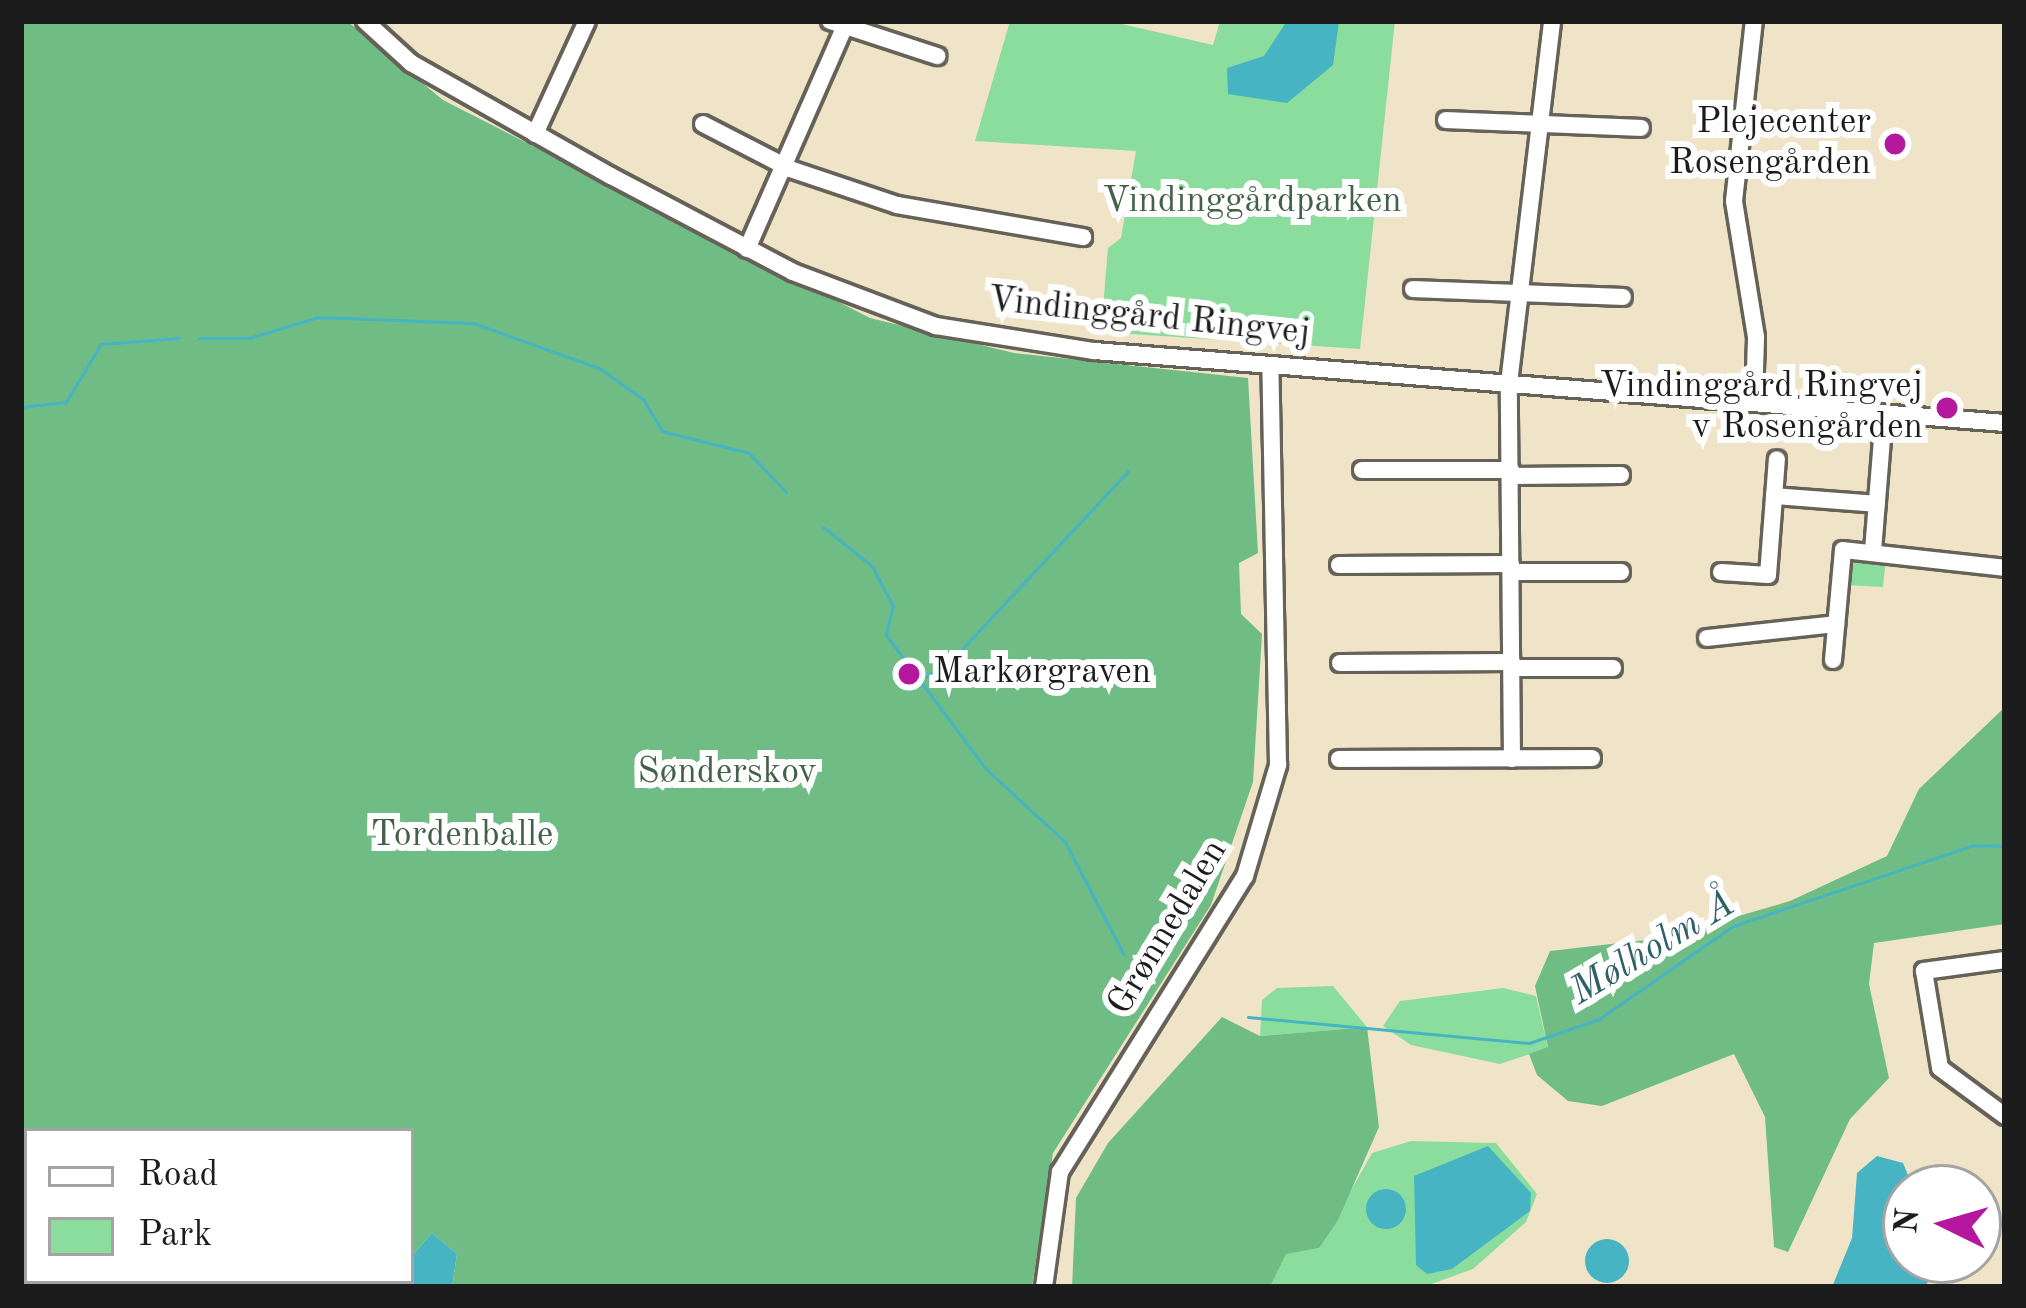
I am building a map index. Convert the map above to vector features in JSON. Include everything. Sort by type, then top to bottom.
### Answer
[{"type":"street","name":"Vindinggård Ringvej","points":[[365,21],[411,63],[748,249],[892,312],[990,338],[2005,423]]},
{"type":"street","points":[[535,134],[587,21]]},
{"type":"street","points":[[1512,759],[1509,383],[1552,21]]},
{"type":"street","points":[[1754,21],[1734,201],[1756,337],[1754,402]]},
{"type":"street","points":[[748,249],[790,169],[841,23],[937,56]]},
{"type":"street","points":[[1446,120],[1540,117],[1641,128]]},
{"type":"street","points":[[704,124],[790,169],[939,217],[1083,237]]},
{"type":"street","points":[[1413,289],[1521,285],[1623,297]]},
{"type":"street","name":"Grønnedalen","points":[[1044,1287],[1060,1172],[1245,876],[1278,765],[1270,365]]},
{"type":"street","points":[[1873,551],[1884,414]]},
{"type":"street","points":[[1721,572],[1768,575],[1777,459]]},
{"type":"street","points":[[1362,470],[1621,475]]},
{"type":"street","points":[[1774,496],[1877,504]]},
{"type":"street","points":[[1833,660],[1843,550],[1953,557],[2005,568]]},
{"type":"street","points":[[1339,565],[1621,572]]},
{"type":"street","points":[[1707,638],[1770,623],[1836,624]]},
{"type":"street","points":[[1340,663],[1613,668]]},
{"type":"street","points":[[1339,760],[1592,758]]},
{"type":"street","points":[[2005,960],[1924,971],[1940,1068],[2005,1116]]},
{"type":"green space","name":"Sønderskov","points":[[21,21],[347,21],[443,100],[870,318],[1014,353],[1248,378],[1258,553],[1239,563],[1241,614],[1262,634],[1253,782],[1211,905],[1053,1153],[1032,1287],[452,1287],[457,1254],[432,1233],[414,1254],[414,1128],[24,1128],[21,1145]]},
{"type":"green space","name":"Vindinggårdparken","points":[[1010,21],[1109,21],[1213,45],[1220,21],[1395,21],[1360,349],[1101,332],[1108,248],[1121,238],[1136,151],[975,141]]},
{"type":"green space","points":[[1849,558],[1886,558],[1883,587],[1844,585]]},
{"type":"green space","points":[[2005,707],[2005,924],[1874,943],[1869,984],[1889,1078],[1850,1119],[1788,1252],[1774,1247],[1765,1117],[1734,1054],[1602,1106],[1568,1101],[1537,1075],[1529,1054],[1548,1047],[1535,986],[1550,951],[1663,938],[1790,901],[1887,856],[1919,789]]},
{"type":"green space","points":[[1333,986],[1367,1027],[1260,1036],[1262,1000],[1277,988]]},
{"type":"green space","points":[[1503,988],[1536,996],[1548,1048],[1500,1064],[1411,1045],[1383,1026],[1400,1001]]},
{"type":"green space","points":[[1222,1017],[1260,1036],[1367,1027],[1379,1127],[1338,1220],[1319,1248],[1286,1254],[1270,1287],[1072,1287],[1076,1198],[1108,1143]]},
{"type":"green space","points":[[1411,1141],[1496,1143],[1537,1194],[1526,1222],[1473,1269],[1423,1287],[1270,1287],[1286,1253],[1319,1248],[1372,1153]]},
{"type":"green space","points":[[24,1210],[24,1284],[84,1287],[21,1287]]},
{"type":"green space","points":[[86,1284],[238,1284],[84,1287]]},
{"type":"water","points":[[1287,21],[1339,21],[1333,65],[1287,103],[1228,94],[1227,68],[1264,56]]},
{"type":"water","points":[[1488,1146],[1531,1193],[1530,1211],[1452,1269],[1427,1274],[1416,1265],[1414,1176]]},
{"type":"water","points":[[1877,1156],[1903,1163],[1882,1164],[1882,1284],[1927,1284],[1924,1287],[1832,1287],[1852,1238],[1857,1173]]},
{"type":"water","points":[[1386,1189],[1400,1195],[1406,1209],[1400,1223],[1386,1229],[1372,1223],[1366,1209],[1372,1195]]},
{"type":"water","points":[[432,1233],[457,1254],[452,1287],[388,1287],[414,1284],[414,1254]]},
{"type":"water","points":[[1607,1239],[1623,1245],[1629,1261],[1623,1277],[1607,1283],[1591,1277],[1585,1261],[1591,1245]]},
{"type":"waterway","name":"Mølholm Å","points":[[199,338],[249,338],[318,317],[473,323],[599,368],[643,399],[662,431],[749,453],[786,492]]},
{"type":"waterway","name":"Mølholm Å","points":[[21,407],[66,402],[101,344],[179,338]]},
{"type":"waterway","points":[[963,648],[1128,471]]},
{"type":"waterway","name":"Mølholm Å","points":[[823,527],[872,566],[893,606],[886,635],[986,769],[1065,842],[1124,955]]},
{"type":"waterway","points":[[925,677],[947,663]]},
{"type":"waterway","name":"Mølholm Å","points":[[1248,1017],[1529,1043],[1599,1019],[1733,926],[1973,845],[2005,846]]},
{"type":"waterway","points":[[162,1284],[172,1287]]},
{"type":"place","name":"Plejecenter Rosengården","points":[[1895,144]]},
{"type":"place","name":"Vindinggård Ringvej v Rosengården","points":[[1947,408]]},
{"type":"place","name":"Markørgraven","points":[[909,674]]},
{"type":"park label","name":"Tordenballe","points":[[462,837]]}]
